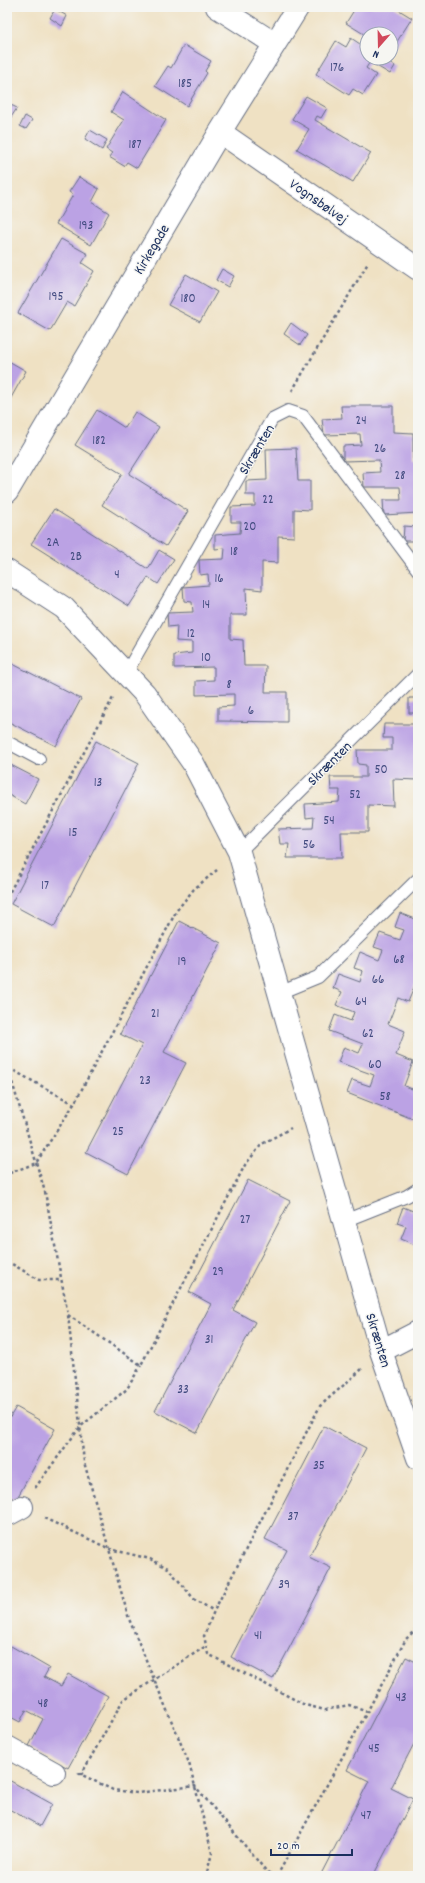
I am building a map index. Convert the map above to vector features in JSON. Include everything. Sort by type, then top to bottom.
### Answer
[{"type":"street","points":[[217,7],[275,44]]},
{"type":"street","name":"Kirkegade","points":[[7,492],[220,132],[298,7]]},
{"type":"street","name":"Vognsbølvej","points":[[220,132],[418,270]]},
{"type":"street","name":"Skrænten","points":[[7,571],[64,608],[145,694],[193,763],[239,852],[381,1351],[418,1458]]},
{"type":"street","points":[[381,1351],[418,1332]]},
{"type":"street","points":[[7,1747],[54,1773]]},
{"type":"lane","name":"Skrænten","points":[[126,673],[272,419],[288,411],[303,416],[418,570]]},
{"type":"lane","name":"Skrænten","points":[[239,852],[418,674]]},
{"type":"lane","points":[[7,742],[39,759]]},
{"type":"lane","points":[[279,993],[318,977],[418,879]]},
{"type":"lane","points":[[344,1221],[407,1196],[418,1189]]},
{"type":"path","points":[[288,411],[290,394],[380,243]]},
{"type":"path","points":[[7,897],[126,673]]},
{"type":"path","points":[[7,1179],[10,1174],[36,1163],[74,1104],[177,910],[194,889],[239,852]]},
{"type":"path","points":[[8,1067],[74,1104]]},
{"type":"path","points":[[8,1067],[45,1192],[62,1280],[68,1315],[84,1462],[129,1619],[189,1763],[212,1853],[206,1876]]},
{"type":"path","points":[[214,1611],[194,1599],[168,1568],[150,1559],[110,1549],[14,1510],[80,1427],[127,1389],[141,1365],[244,1165],[262,1144],[314,1115]]},
{"type":"path","points":[[7,1261],[39,1280],[62,1280]]},
{"type":"path","points":[[68,1315],[141,1365]]},
{"type":"path","points":[[368,1712],[349,1705],[325,1710],[305,1705],[208,1654],[204,1636],[214,1611],[320,1406],[381,1351]]},
{"type":"path","points":[[277,1876],[368,1712],[406,1639],[418,1627]]},
{"type":"path","points":[[81,1774],[123,1700],[206,1646]]},
{"type":"path","points":[[54,1773],[69,1769],[114,1790],[137,1793],[195,1786]]},
{"type":"path","points":[[195,1786],[267,1872],[274,1876]]},
{"type":"building","points":[[356,7],[394,7],[412,18],[399,38],[399,26],[359,26],[359,31],[346,23]]},
{"type":"building","points":[[55,9],[67,16],[62,26],[50,18]]},
{"type":"building","points":[[351,38],[359,43],[359,66],[367,66],[366,68],[376,75],[363,95],[353,89],[349,95],[316,74],[336,41],[346,47]]},
{"type":"building","points":[[184,45],[211,61],[205,71],[207,73],[187,106],[155,86],[168,66],[171,68]]},
{"type":"building","points":[[377,66],[395,66],[390,74]]},
{"type":"building","points":[[123,92],[166,120],[137,168],[127,162],[124,166],[109,157],[112,153],[106,149],[124,120],[111,112]]},
{"type":"building","points":[[306,96],[327,108],[321,118],[317,116],[315,120],[371,153],[353,182],[297,149],[309,129],[292,119]]},
{"type":"building","points":[[7,103],[17,108],[10,119],[7,118]]},
{"type":"building","points":[[25,116],[32,120],[26,129],[20,126]]},
{"type":"building","points":[[90,130],[107,140],[102,150],[85,139]]},
{"type":"building","points":[[79,177],[99,189],[92,202],[109,213],[91,245],[56,224],[73,195],[69,192]]},
{"type":"building","points":[[61,239],[88,254],[82,263],[94,271],[74,306],[67,302],[50,331],[18,313]]},
{"type":"building","points":[[222,269],[234,276],[228,287],[216,280]]},
{"type":"building","points":[[186,274],[217,292],[200,322],[168,305]]},
{"type":"building","points":[[291,323],[307,335],[300,345],[284,334]]},
{"type":"building","points":[[7,360],[26,371],[7,405]]},
{"type":"building","points":[[341,406],[393,406],[393,432],[413,433],[413,459],[418,459],[418,513],[384,515],[383,500],[401,500],[400,487],[364,487],[363,473],[380,472],[379,460],[343,461],[343,446],[361,445],[360,434],[324,435],[322,419],[342,418]]},
{"type":"building","points":[[97,410],[125,428],[135,412],[159,427],[129,474],[188,511],[166,546],[102,505],[122,474],[75,445]]},
{"type":"building","points":[[296,448],[298,481],[310,481],[310,510],[294,509],[294,537],[278,536],[278,563],[262,562],[262,590],[246,588],[247,615],[230,615],[230,639],[243,640],[244,666],[266,666],[265,692],[287,692],[287,722],[218,721],[218,707],[234,706],[234,694],[196,695],[196,681],[214,680],[214,667],[174,668],[174,655],[192,653],[192,642],[176,641],[177,626],[168,627],[167,613],[193,612],[192,602],[184,601],[183,587],[209,585],[208,574],[200,575],[199,560],[224,559],[225,548],[215,549],[215,535],[240,533],[241,522],[231,522],[231,507],[255,506],[255,495],[246,495],[246,481],[267,480],[266,449]]},
{"type":"building","points":[[54,509],[148,569],[159,550],[174,559],[158,584],[148,577],[129,606],[31,544]]},
{"type":"building","points":[[404,526],[418,527],[418,541],[403,541]]},
{"type":"building","points":[[7,661],[81,699],[56,746],[7,721]]},
{"type":"building","points":[[409,698],[418,698],[418,713],[409,713]]},
{"type":"building","points":[[384,724],[418,724],[418,780],[393,779],[394,806],[368,805],[368,832],[341,832],[342,858],[287,858],[289,844],[280,844],[278,829],[313,828],[314,817],[306,818],[305,804],[339,802],[340,790],[331,790],[330,777],[366,777],[366,765],[358,764],[357,750],[392,750],[392,738],[383,738]]},
{"type":"building","points":[[96,741],[139,763],[54,927],[11,904]]},
{"type":"building","points":[[7,763],[38,779],[25,804],[7,794]]},
{"type":"building","points":[[418,897],[418,907],[414,906]]},
{"type":"building","points":[[400,913],[418,920],[418,978],[408,1002],[398,998],[388,1024],[405,1031],[396,1055],[413,1062],[404,1086],[418,1091],[418,1106],[413,1119],[347,1093],[352,1080],[370,1086],[374,1075],[338,1062],[344,1047],[359,1053],[363,1044],[329,1031],[335,1015],[351,1021],[354,1012],[336,1005],[342,992],[333,988],[338,974],[360,982],[363,971],[354,968],[360,952],[379,960],[383,950],[374,947],[380,933],[400,940],[404,930],[395,927]]},
{"type":"building","points":[[179,921],[221,943],[164,1052],[186,1063],[128,1174],[86,1152],[142,1045],[120,1034]]},
{"type":"building","points":[[248,1180],[290,1201],[233,1310],[255,1322],[197,1433],[155,1411],[211,1304],[189,1292]]},
{"type":"building","points":[[403,1207],[418,1213],[418,1246],[401,1239],[406,1226],[397,1223]]},
{"type":"building","points":[[16,1407],[55,1429],[16,1500],[7,1495],[7,1418],[9,1419]]},
{"type":"building","points":[[324,1426],[366,1448],[309,1557],[331,1568],[273,1679],[231,1657],[287,1550],[265,1539]]},
{"type":"building","points":[[11,1646],[49,1668],[44,1677],[61,1686],[68,1674],[108,1696],[68,1768],[29,1746],[43,1719],[26,1710],[20,1722],[7,1715],[7,1653]]},
{"type":"building","points":[[406,1657],[418,1663],[418,1736],[391,1788],[413,1799],[373,1876],[320,1876],[369,1781],[347,1770]]},
{"type":"building","points":[[7,1779],[52,1804],[40,1826],[7,1808]]}]
